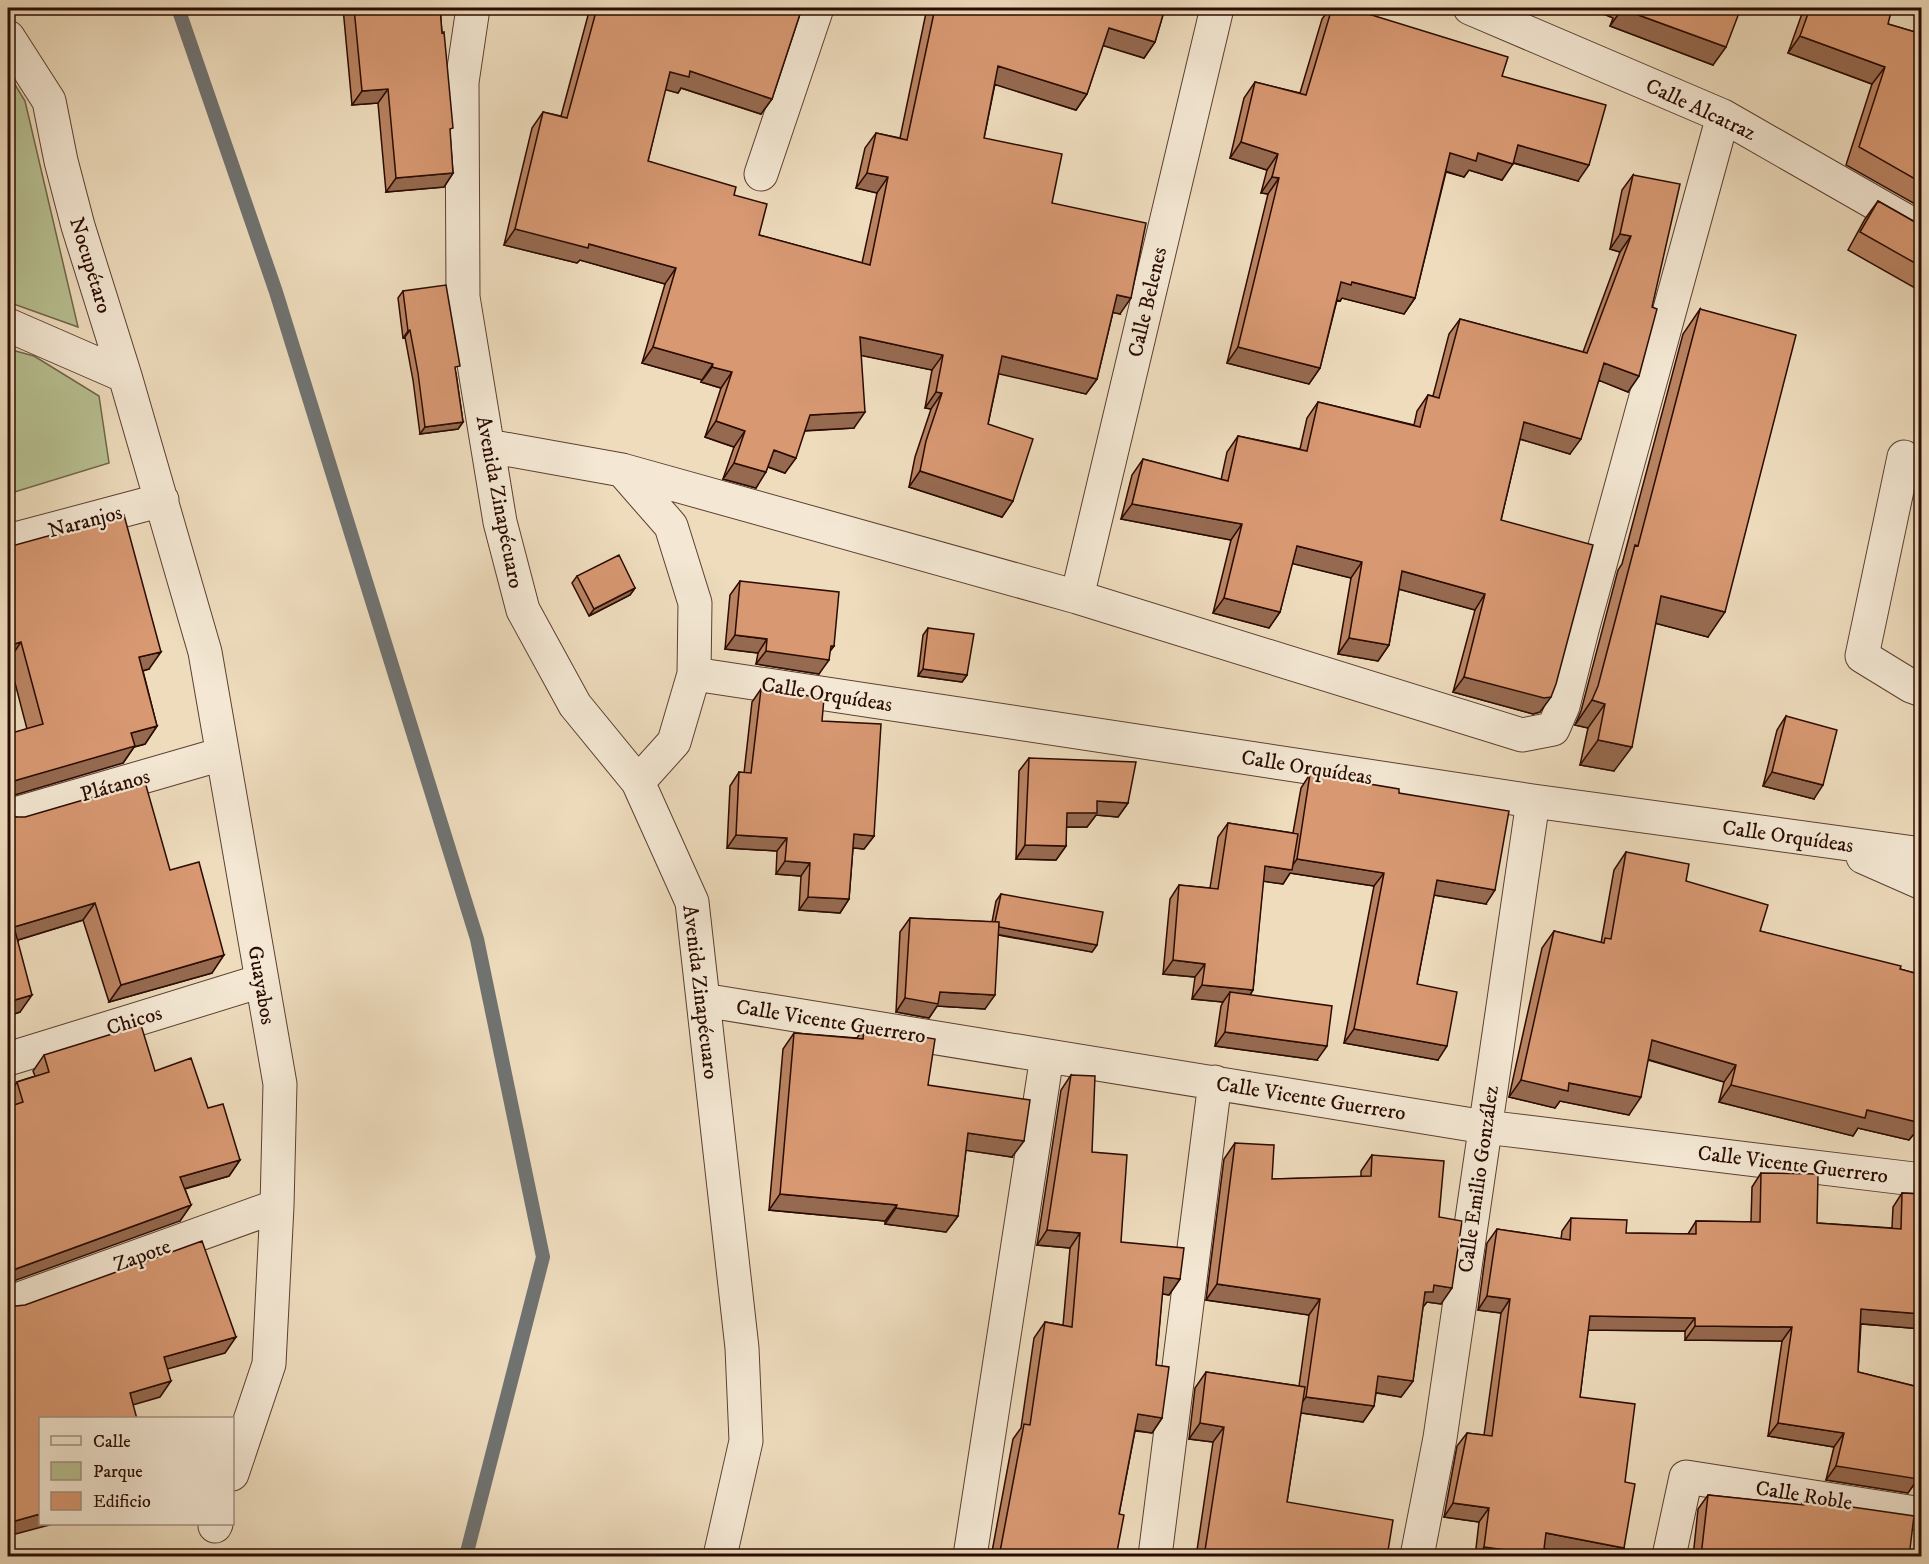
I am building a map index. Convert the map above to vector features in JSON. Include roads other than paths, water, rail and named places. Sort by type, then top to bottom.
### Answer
[{"type":"street","name":"Avenida Zinapécuaro","points":[[473,8],[462,82],[462,297],[500,522],[523,610],[575,705],[639,782],[692,902],[742,1348],[746,1441],[720,1557]]},
{"type":"street","points":[[761,174],[817,8]]},
{"type":"street","name":"Calle Belenes","points":[[1077,597],[1217,8]]},
{"type":"street","name":"Calle Alcatraz","points":[[1470,8],[1723,116],[1922,230]]},
{"type":"street","name":"Nocupétaro","points":[[8,37],[49,101],[61,161],[78,226],[162,500]]},
{"type":"street","points":[[488,446],[622,470],[1077,597],[1522,735],[1553,729],[1563,706],[1723,116]]},
{"type":"street","points":[[8,325],[125,376]]},
{"type":"street","points":[[1904,457],[1862,656],[1911,686],[1922,690]]},
{"type":"street","points":[[622,470],[671,526],[695,603],[694,674],[675,742],[639,782]]},
{"type":"street","name":"Naranjos","points":[[8,541],[162,500]]},
{"type":"street","name":"Guayabos","points":[[162,500],[205,652],[280,1084],[269,1364],[234,1468]]},
{"type":"street","name":"Calle Orquídeas","points":[[694,674],[1533,801],[1922,854]]},
{"type":"street","name":"Plátanos","points":[[8,816],[222,754]]},
{"type":"street","name":"Calle Emilio González","points":[[1417,1557],[1440,1438],[1533,801]]},
{"type":"street","points":[[1832,843],[1922,883]]},
{"type":"street","name":"Chicos","points":[[8,1059],[261,981]]},
{"type":"street","name":"Calle Vicente Guerrero","points":[[703,1000],[1485,1127],[1922,1180]]},
{"type":"street","points":[[970,1557],[1047,1056]]},
{"type":"street","points":[[1155,1557],[1215,1082]]},
{"type":"street","name":"Zapote","points":[[8,1304],[277,1206]]},
{"type":"street","name":"Calle Roble","points":[[1669,1557],[1686,1477],[1922,1514]]},
{"type":"waterway","points":[[178,8],[276,292],[477,939],[543,1257],[466,1556]]}]
